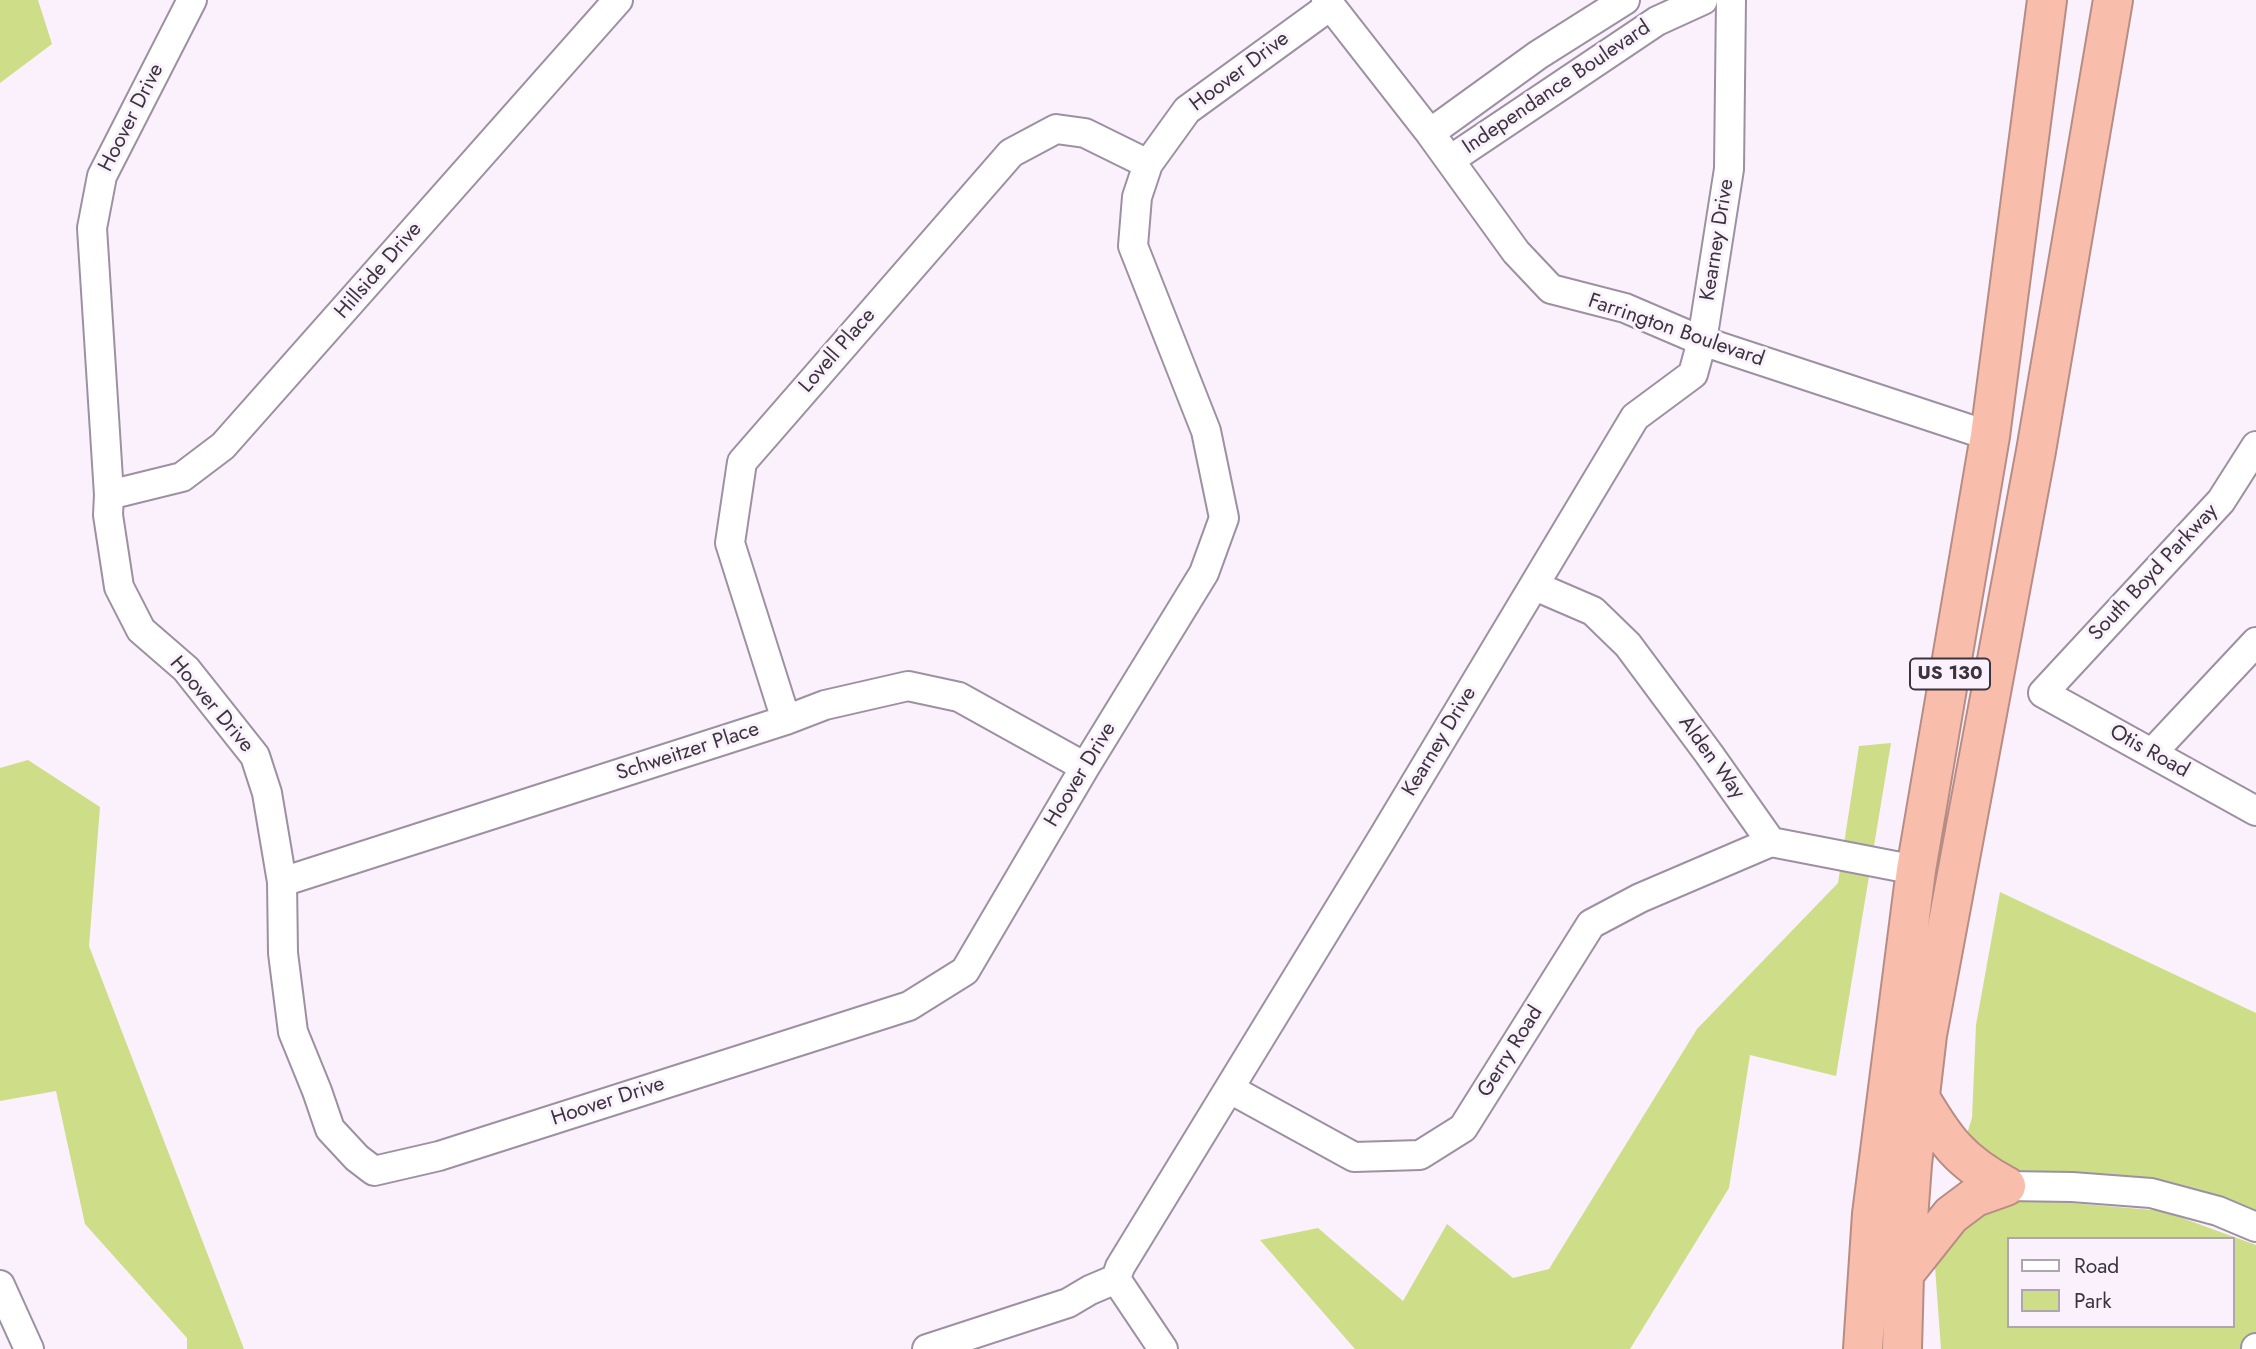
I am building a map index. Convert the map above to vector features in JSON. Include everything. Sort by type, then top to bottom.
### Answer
[{"type":"highway","name":"US 130","points":[[1863,1349],[1871,1214],[1916,870],[1990,436],[2047,0]]},
{"type":"highway","name":"US 130","points":[[1909,1349],[1904,1289],[1919,1096],[1927,1035],[2039,438],[2113,0]]},
{"type":"highway","points":[[1919,1096],[1954,1149],[1975,1169],[2006,1186]]},
{"type":"highway","points":[[1902,1349],[1904,1289],[1951,1215],[1975,1197],[2006,1186]]},
{"type":"street","name":"Hoover Drive","points":[[192,0],[102,176],[92,228],[109,495],[108,515],[118,586],[141,630],[186,669],[255,756],[267,793],[282,882],[284,953],[293,1032],[330,1129],[357,1158],[374,1171],[439,1156],[909,1006],[965,971],[1085,767],[1204,573],[1224,518],[1206,431],[1133,246],[1137,197],[1148,164],[1187,110],[1328,3]]},
{"type":"street","name":"Hillside Drive","points":[[109,495],[182,478],[223,446],[618,0]]},
{"type":"street","points":[[1430,134],[1538,55],[1625,0]]},
{"type":"street","name":"Independance Boulevard","points":[[1450,160],[1657,21],[1703,0]]},
{"type":"street","name":"Kearney Drive","points":[[1116,1279],[1635,417],[1693,374],[1702,341],[1729,169],[1731,0]]},
{"type":"street","name":"Farrington Boulevard","points":[[1328,3],[1450,160],[1516,252],[1551,289],[1625,308],[1702,341],[1990,436]]},
{"type":"street","name":"Lovell Place","points":[[786,720],[730,542],[742,461],[1011,153],[1056,128],[1085,133],[1148,164]]},
{"type":"street","name":"South Boyd Parkway","points":[[2043,693],[2221,500],[2256,446]]},
{"type":"street","name":"Alden Way","points":[[1535,586],[1593,611],[1628,645],[1771,842]]},
{"type":"street","points":[[2152,753],[2256,642]]},
{"type":"street","name":"Schweitzer Place","points":[[282,882],[786,720],[825,705],[908,686],[959,697],[1085,767]]},
{"type":"street","name":"Otis Road","points":[[2043,693],[2256,811]]},
{"type":"street","points":[[1771,842],[1916,870]]},
{"type":"street","name":"Gerry Road","points":[[1230,1089],[1354,1157],[1420,1155],[1463,1128],[1591,924],[1640,898],[1771,842]]},
{"type":"street","points":[[2006,1186],[2072,1187],[2151,1193],[2218,1210],[2256,1227]]},
{"type":"street","points":[[927,1349],[1068,1303],[1116,1279],[1163,1349]]},
{"type":"street","points":[[0,1285],[6,1314],[29,1349]]},
{"type":"green space","points":[[0,0],[38,0],[52,44],[0,83]]},
{"type":"green space","points":[[1891,743],[1836,1076],[1750,1055],[1729,1188],[1630,1349],[1355,1349],[1260,1240],[1318,1228],[1403,1301],[1447,1224],[1513,1278],[1549,1269],[1697,1029],[1838,883],[1859,746]]},
{"type":"green space","points":[[28,760],[100,807],[89,946],[244,1349],[187,1349],[187,1338],[85,1224],[56,1091],[0,1101],[0,768]]},
{"type":"green space","points":[[2000,892],[2256,1013],[2256,1213],[1994,1168],[1964,1143],[1972,1118],[1976,1025]]},
{"type":"green space","points":[[2026,1199],[2163,1211],[2234,1237],[2008,1237],[2008,1328],[2235,1328],[2235,1237],[2256,1245],[2256,1334],[2249,1349],[1941,1349],[1934,1253],[1984,1204]]}]
